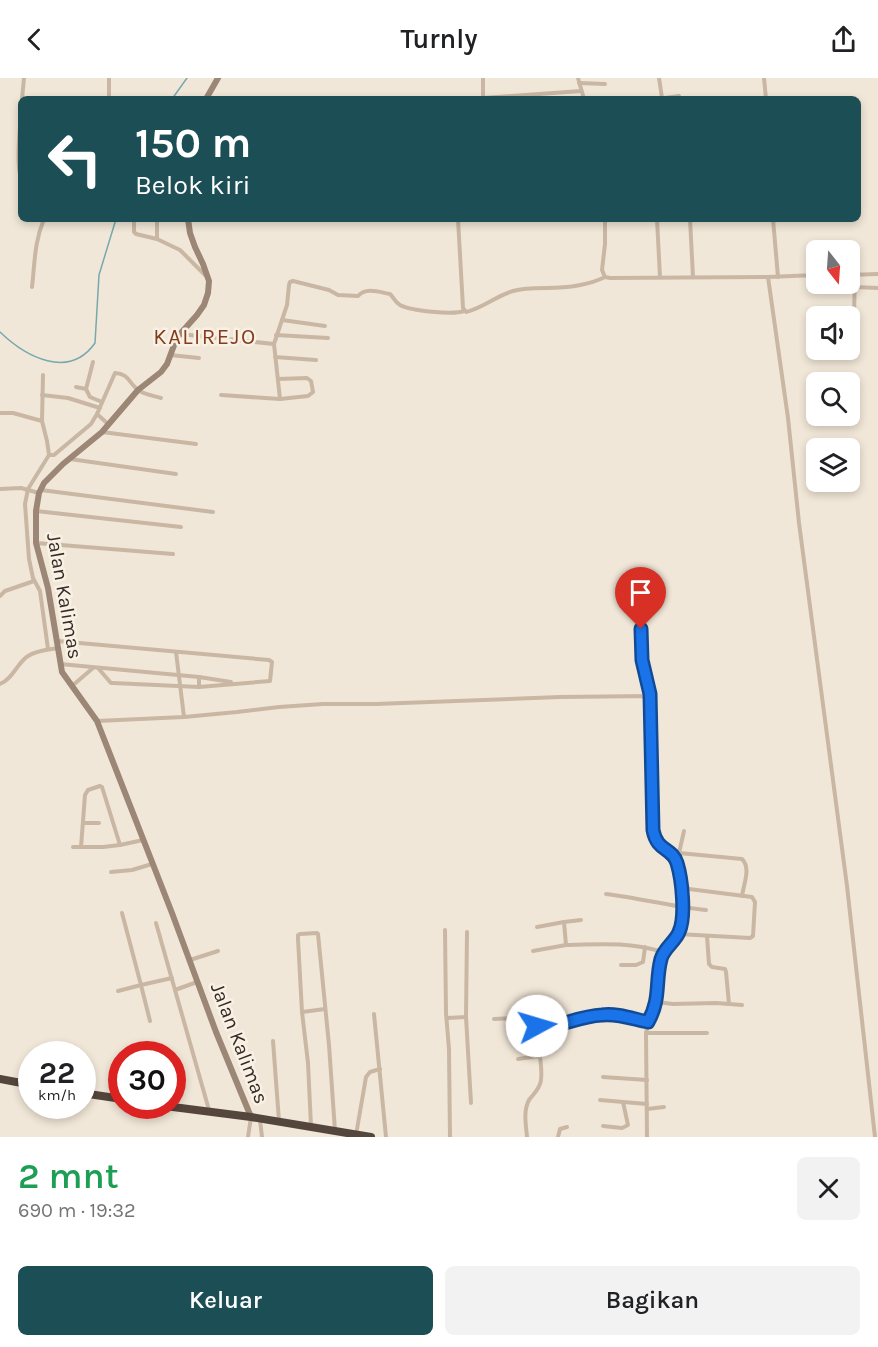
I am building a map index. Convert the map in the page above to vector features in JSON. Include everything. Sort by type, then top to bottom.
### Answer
[{"type":"highway","points":[[0,1079],[18,1082]]},
{"type":"highway","points":[[186,1109],[371,1137]]},
{"type":"street","points":[[22,96],[24,78]]},
{"type":"street","points":[[109,78],[109,96]]},
{"type":"street","points":[[208,96],[218,78]]},
{"type":"street","points":[[483,78],[483,96]]},
{"type":"street","points":[[660,78],[660,96]]},
{"type":"street","points":[[764,78],[766,96]]},
{"type":"street","points":[[583,96],[578,80],[605,84]]},
{"type":"street","points":[[520,96],[581,91]]},
{"type":"street","points":[[32,286],[34,251],[43,222]]},
{"type":"street","points":[[134,222],[136,234],[157,239],[180,250],[209,280]]},
{"type":"street","points":[[157,222],[157,239]]},
{"type":"street","points":[[0,684],[8,679],[26,658],[53,649],[40,591],[34,581],[29,559],[25,504],[68,459],[102,432],[136,388],[161,372],[176,340],[204,304],[209,280],[190,233],[188,222]]},
{"type":"street","points":[[458,222],[464,311]]},
{"type":"street","points":[[605,222],[602,270],[605,277]]},
{"type":"street","points":[[657,222],[660,277]]},
{"type":"street","points":[[690,222],[693,277]]},
{"type":"street","points":[[773,222],[778,277]]},
{"type":"street","points":[[860,275],[878,274]]},
{"type":"street","points":[[280,399],[274,344],[287,305],[289,285],[293,281],[329,290],[338,295],[358,296],[365,290],[390,294],[396,302],[410,309],[455,313],[468,312],[484,306],[512,291],[574,286],[605,277],[806,276]]},
{"type":"street","points":[[768,277],[847,886],[875,1137]]},
{"type":"street","points":[[860,287],[878,288]]},
{"type":"street","points":[[282,320],[325,326]]},
{"type":"street","points":[[180,334],[274,344]]},
{"type":"street","points":[[276,335],[328,338]]},
{"type":"street","points":[[170,355],[199,358]]},
{"type":"street","points":[[275,357],[316,360]]},
{"type":"street","points":[[93,362],[86,389],[90,398],[102,402]]},
{"type":"street","points":[[49,455],[54,455],[91,424],[98,414],[115,373],[124,375],[136,388],[161,398]]},
{"type":"street","points":[[35,491],[49,455],[42,421],[43,375]]},
{"type":"street","points":[[221,395],[280,399],[308,396],[313,392],[312,383],[307,378],[278,379]]},
{"type":"street","points":[[76,387],[86,389]]},
{"type":"street","points":[[42,395],[68,398],[100,408]]},
{"type":"street","points":[[0,413],[13,413],[42,421]]},
{"type":"street","points":[[98,414],[108,424]]},
{"type":"street","points":[[102,432],[196,444]]},
{"type":"street","points":[[68,459],[176,474]]},
{"type":"street","points":[[0,489],[21,488],[213,512]]},
{"type":"street","name":"Jalan Kalimas","points":[[35,491],[36,543],[48,588],[57,640],[53,649],[62,672],[97,721],[220,1043],[255,1118]]},
{"type":"street","points":[[36,511],[181,527]]},
{"type":"street","points":[[36,543],[173,554]]},
{"type":"street","points":[[0,596],[5,591],[34,581]]},
{"type":"street","points":[[640,620],[642,660],[650,696],[653,830],[657,843],[675,857],[678,864],[682,908],[678,934],[663,952],[661,958],[657,1002],[646,1033],[647,1137]]},
{"type":"street","points":[[57,640],[271,660],[272,662],[270,681],[199,687],[111,683],[96,668]]},
{"type":"street","points":[[176,652],[184,717]]},
{"type":"street","points":[[60,664],[239,683]]},
{"type":"street","points":[[72,686],[96,668]]},
{"type":"street","points":[[199,677],[199,687]]},
{"type":"street","points":[[97,721],[184,717],[323,704],[650,696]]},
{"type":"street","points":[[81,847],[86,792],[98,786],[101,786],[120,845]]},
{"type":"street","points":[[83,824],[99,823]]},
{"type":"street","points":[[675,857],[679,853],[684,831]]},
{"type":"street","points":[[73,847],[103,847],[143,840]]},
{"type":"street","points":[[679,853],[742,859],[747,865],[742,896]]},
{"type":"street","points":[[111,872],[132,870],[152,864]]},
{"type":"street","points":[[678,934],[752,938],[754,899],[752,897],[681,888]]},
{"type":"street","points":[[606,894],[682,908],[706,910]]},
{"type":"street","points":[[122,913],[150,1021]]},
{"type":"street","points":[[537,927],[581,920]]},
{"type":"street","points":[[564,922],[566,945]]},
{"type":"street","points":[[156,923],[210,1112]]},
{"type":"street","points":[[445,930],[450,1137]]},
{"type":"street","points":[[467,932],[466,1017],[471,1103]]},
{"type":"street","points":[[311,1128],[298,935],[316,933],[318,934],[326,1009],[335,1132]]},
{"type":"street","points":[[707,936],[709,964],[712,967],[725,969],[726,972],[729,1004]]},
{"type":"street","points":[[533,951],[566,945],[614,943],[663,952]]},
{"type":"street","points":[[621,965],[636,965],[643,962],[645,947]]},
{"type":"street","points":[[190,960],[218,951]]},
{"type":"street","points":[[118,991],[172,978]]},
{"type":"street","points":[[175,990],[198,982]]},
{"type":"street","points":[[657,1002],[742,1005]]},
{"type":"street","points":[[302,1012],[326,1009]]},
{"type":"street","points":[[374,1014],[386,1137]]},
{"type":"street","points":[[537,1029],[556,1027],[579,1018],[601,1015],[616,1015],[648,1022]]},
{"type":"street","points":[[447,1018],[466,1017]]},
{"type":"street","points":[[494,1019],[535,1017],[541,1078],[540,1085],[526,1107],[527,1137]]},
{"type":"street","points":[[646,1033],[707,1033]]},
{"type":"street","points":[[273,1041],[279,1122]]},
{"type":"street","points":[[514,1044],[538,1042]]},
{"type":"street","points":[[518,1059],[539,1056]]},
{"type":"street","points":[[356,1135],[366,1077],[370,1072],[380,1069]]},
{"type":"street","points":[[603,1077],[647,1080]]},
{"type":"street","points":[[600,1100],[664,1107]]},
{"type":"street","points":[[603,1126],[622,1128],[628,1125],[623,1102]]},
{"type":"street","points":[[248,1137],[255,1118]]},
{"type":"street","points":[[255,1118],[262,1137]]},
{"type":"street","points":[[558,1137],[560,1129],[567,1127]]},
{"type":"waterway","points":[[174,96],[187,78]]},
{"type":"waterway","points":[[0,332],[22,349],[48,361],[73,360],[85,354],[95,343],[99,275],[115,222]]},
{"type":"district","name":"KALIREJO","points":[[205,336]]},
{"type":"route","points":[[537,1026],[537,1029],[556,1027],[579,1018],[601,1015],[616,1015],[648,1022],[657,1002],[663,952],[681,927],[681,888],[678,864],[675,857],[656,842],[653,830],[652,724],[650,694],[641,652],[641,629]]}]
